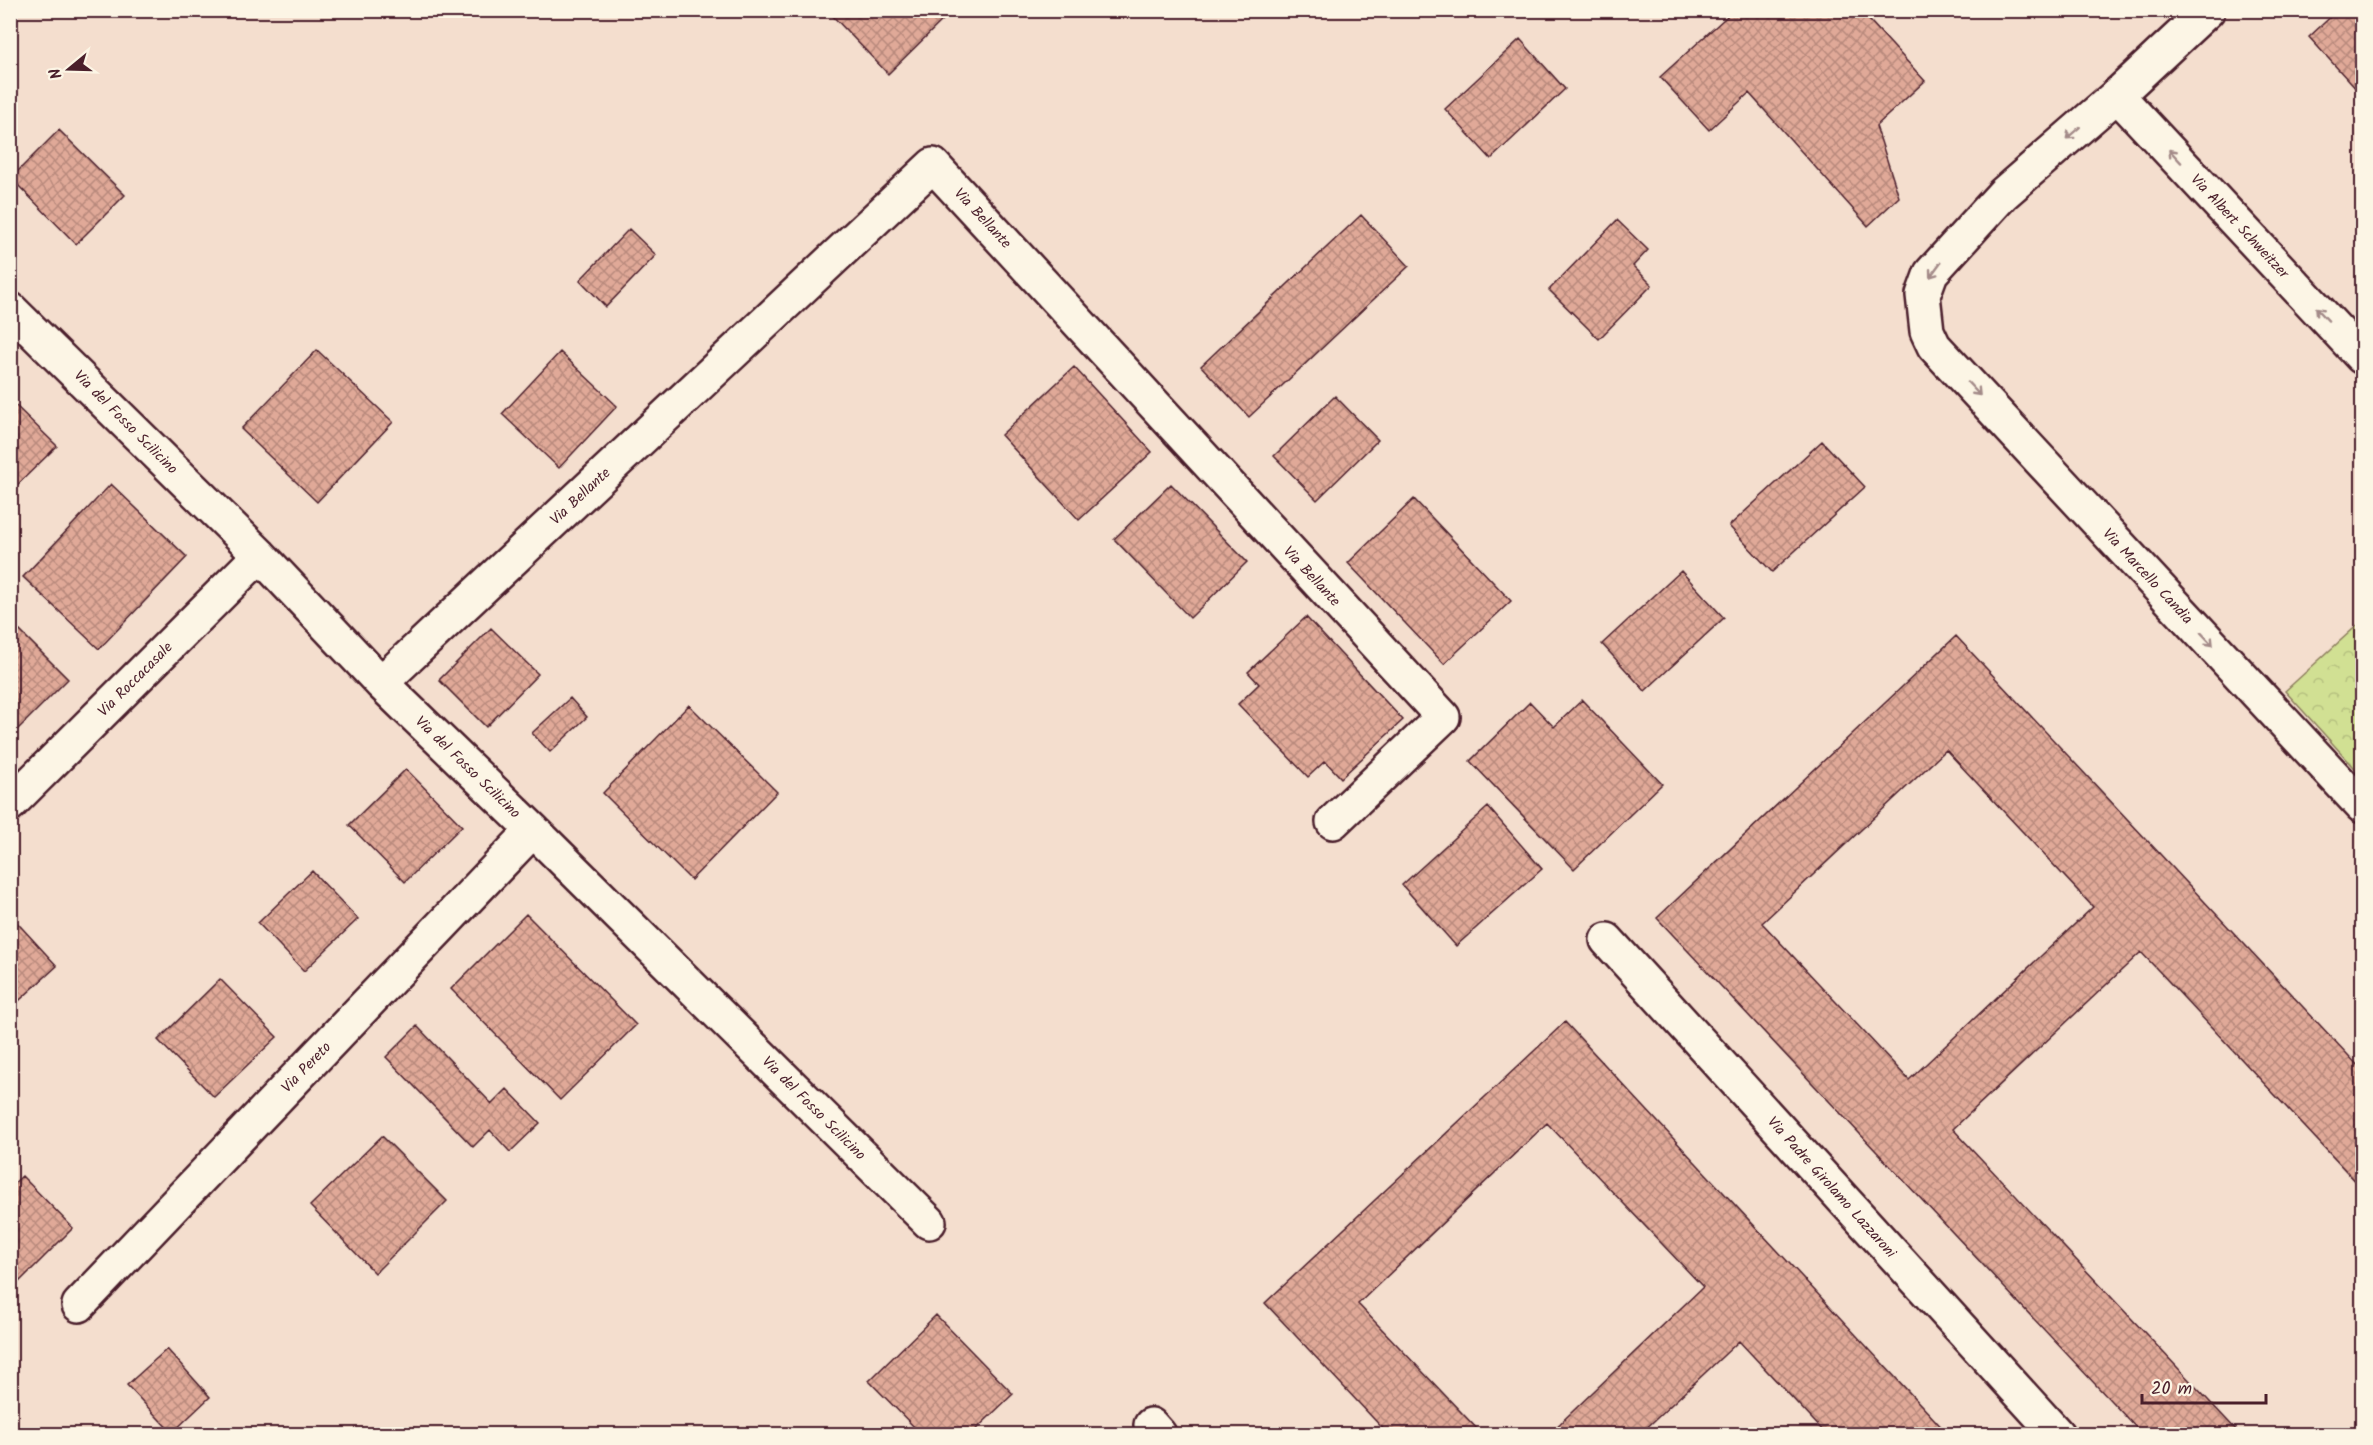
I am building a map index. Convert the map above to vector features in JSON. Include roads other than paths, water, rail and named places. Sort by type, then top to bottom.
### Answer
[{"type":"street","points":[[2117,95],[2208,10]]},
{"type":"street","name":"Via Marcello Candia","points":[[2117,95],[2003,194],[1931,273],[1923,294],[1927,331],[1934,346],[2362,806]]},
{"type":"street","name":"Via Albert Schweitzer","points":[[2117,95],[2362,357]]},
{"type":"street","name":"Via Bellante","points":[[381,683],[933,165],[1443,717],[1332,822]]},
{"type":"street","name":"Via del Fosso Scilicino","points":[[10,309],[260,555],[381,683],[929,1222]]},
{"type":"street","name":"Via Roccacasale","points":[[10,804],[260,555]]},
{"type":"street","name":"Via Pereto","points":[[79,1305],[533,830]]},
{"type":"street","name":"Via Padre Girolamo Lazzaroni","points":[[1607,940],[2057,1434]]}]
